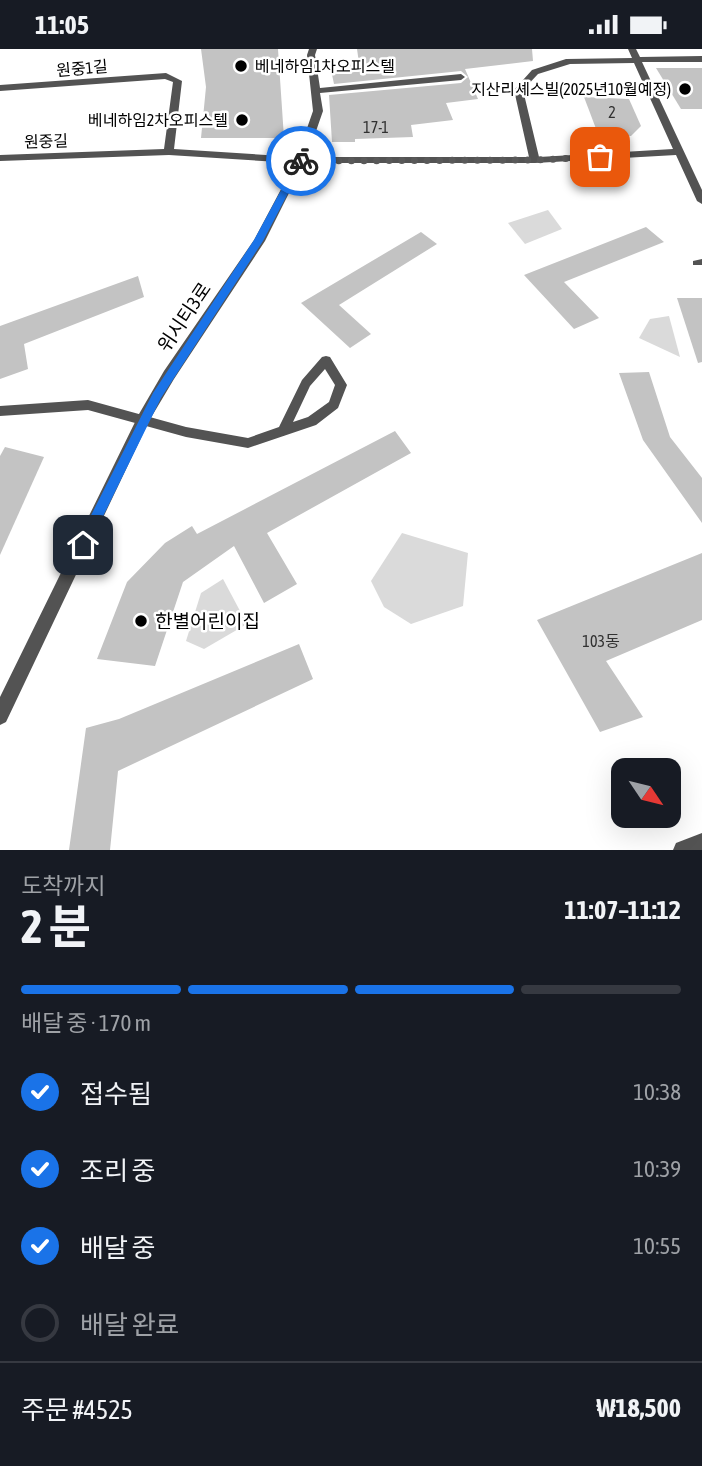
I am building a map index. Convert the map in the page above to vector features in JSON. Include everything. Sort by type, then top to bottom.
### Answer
[{"type":"street","name":"위시티3로","points":[[0,716],[144,418],[169,375],[258,241],[301,160],[318,111],[311,55],[313,49]]},
{"type":"street","points":[[632,49],[702,201]]},
{"type":"street","points":[[535,160],[518,90],[534,72],[569,61],[702,59]]},
{"type":"street","name":"원중1길","points":[[0,88],[166,76],[178,82],[169,152]]},
{"type":"street","points":[[316,91],[461,77]]},
{"type":"street","name":"원중길","points":[[0,158],[169,152],[301,160],[535,160],[680,152]]},
{"type":"street","points":[[683,850],[702,843]]},
{"type":"lane","points":[[0,411],[88,405],[144,418],[186,432],[248,443],[283,432],[312,421],[334,405],[341,385],[326,360],[306,383],[283,432]]},
{"type":"shaded area","points":[[548,210],[562,229],[525,244],[508,223]]},
{"type":"shaded area","points":[[669,316],[680,357],[639,338],[650,319]]},
{"type":"shaded area","points":[[402,533],[468,553],[463,606],[411,624],[384,607],[371,581]]},
{"type":"shaded area","points":[[223,579],[247,624],[204,649],[186,641],[201,593]]},
{"type":"building","points":[[201,49],[278,49],[284,138],[201,138],[206,87]]},
{"type":"building","points":[[357,49],[532,49],[533,61],[465,69],[478,99],[446,103],[453,120],[411,125],[413,137],[332,142],[329,95],[461,83],[468,77],[461,71],[334,84],[330,65],[359,63]]},
{"type":"building","name":"지산리셰스빌(2025년10월예정)","points":[[656,68],[702,68],[702,109],[681,109]]},
{"type":"building","points":[[584,97],[629,99],[641,126],[631,136],[598,134]]},
{"type":"building","points":[[646,227],[664,242],[564,282],[599,318],[574,329],[524,275]]},
{"type":"building","points":[[421,232],[437,244],[339,305],[371,334],[350,348],[301,303]]},
{"type":"building","points":[[138,276],[144,297],[24,344],[28,369],[0,379],[0,326]]},
{"type":"building","points":[[677,298],[702,298],[702,362],[698,363]]},
{"type":"building","points":[[649,372],[670,437],[702,478],[702,523],[643,440],[619,373]]},
{"type":"building","points":[[395,431],[411,453],[267,533],[297,584],[264,603],[234,546],[183,582],[155,666],[97,659],[127,582],[165,543],[192,526],[197,534]]},
{"type":"building","points":[[5,447],[44,457],[0,555],[0,456]]},
{"type":"building","points":[[702,553],[702,620],[606,661],[643,717],[600,732],[537,620]]},
{"type":"building","points":[[299,644],[313,679],[118,771],[110,850],[69,850],[86,728],[119,719]]},
{"type":"way so far","points":[[301,161],[535,160],[600,157]]},
{"type":"place","name":"베네하임1차오피스텔","points":[[241,66]]},
{"type":"place","name":"지산리셰스빌(2025년10월예정)","points":[[685,89]]},
{"type":"place","name":"베네하임2차오피스텔","points":[[242,120]]},
{"type":"place","name":"한별어린이집","points":[[141,621]]},
{"type":"route","points":[[83,545],[144,418],[169,375],[258,241],[301,161]]}]
